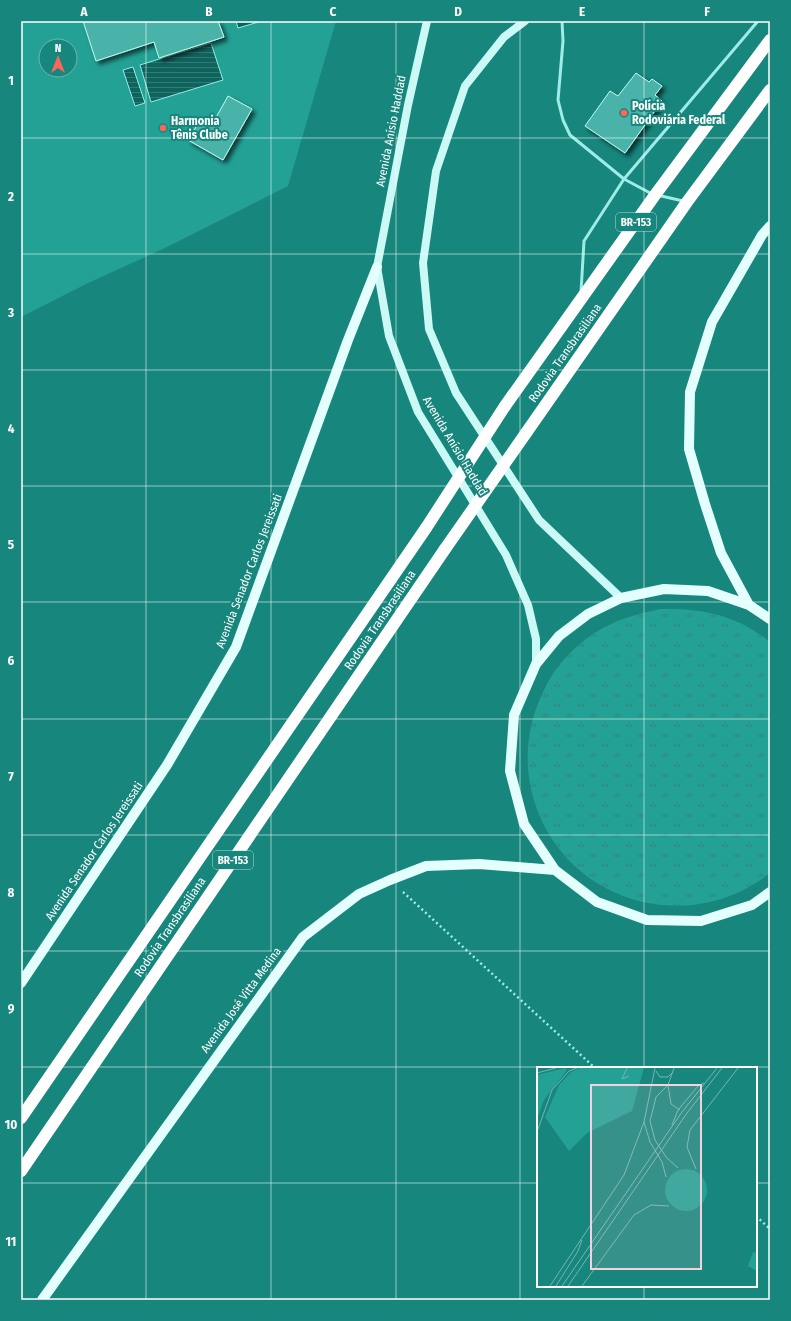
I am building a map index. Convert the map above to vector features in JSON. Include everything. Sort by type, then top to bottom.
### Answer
[{"type":"highway","name":"Rodovia Transbrasiliana","points":[[21,1118],[426,528],[505,406],[655,195],[770,40]]},
{"type":"highway","name":"Rodovia Transbrasiliana","points":[[21,1171],[445,549],[687,202],[770,90]]},
{"type":"main road","name":"Avenida Anísio Haddad","points":[[427,21],[408,105],[377,267],[389,336],[418,412],[506,555],[528,605],[536,639],[536,664]]},
{"type":"main road","points":[[525,21],[504,37],[465,86],[436,171],[423,263],[429,329],[456,393],[539,520],[621,598]]},
{"type":"main road","points":[[749,604],[721,553],[705,504],[690,449],[690,392],[712,322],[762,235],[770,226]]},
{"type":"main road","name":"Avenida Senador Carlos Jereissati","points":[[21,983],[167,765],[236,647],[290,503],[348,340],[377,267]]},
{"type":"main road","points":[[770,619],[749,604],[708,591],[664,589],[621,598],[588,614],[560,636],[536,664],[514,715],[510,770],[524,824],[554,870],[597,902],[647,920],[701,921],[752,905],[770,892]]},
{"type":"main road","name":"Avenida José Vitta Medina","points":[[42,1300],[303,937],[359,894],[426,866],[479,864],[554,870]]},
{"type":"lane","points":[[562,21],[563,41],[558,100],[563,120],[570,135],[624,179],[655,195],[687,202]]},
{"type":"lane","points":[[580,300],[584,241],[624,179],[758,21]]},
{"type":"path","points":[[390,880],[594,1067]]},
{"type":"path","points":[[757,1217],[770,1229]]},
{"type":"green space","name":"Harmonia Tênis Clube","points":[[21,21],[336,21],[288,186],[163,249],[88,283],[21,317]]},
{"type":"green space","points":[[660,609],[705,612],[732,619],[745,625],[770,642],[770,873],[746,889],[733,895],[720,900],[692,905],[663,905],[625,897],[593,880],[566,857],[546,828],[533,795],[528,760],[532,724],[545,688],[555,671],[567,656],[582,642],[605,627],[628,617]]},
{"type":"water","points":[[236,21],[262,21],[238,28]]},
{"type":"water","points":[[211,43],[223,80],[151,102],[140,65]]},
{"type":"water","points":[[133,67],[145,103],[135,106],[123,70]]},
{"type":"building","points":[[83,21],[218,21],[224,37],[159,58],[154,42],[96,61]]},
{"type":"building","name":"Polícia Rodoviária Federal","points":[[636,73],[649,82],[652,79],[662,86],[655,95],[662,101],[625,153],[585,126],[610,91],[618,96]]},
{"type":"building","points":[[228,96],[252,109],[223,160],[188,140],[202,117],[213,123]]},
{"type":"place","name":"Polícia Rodoviária Federal","points":[[624,113]]},
{"type":"place","name":"Harmonia Tênis Clube","points":[[163,128]]}]
